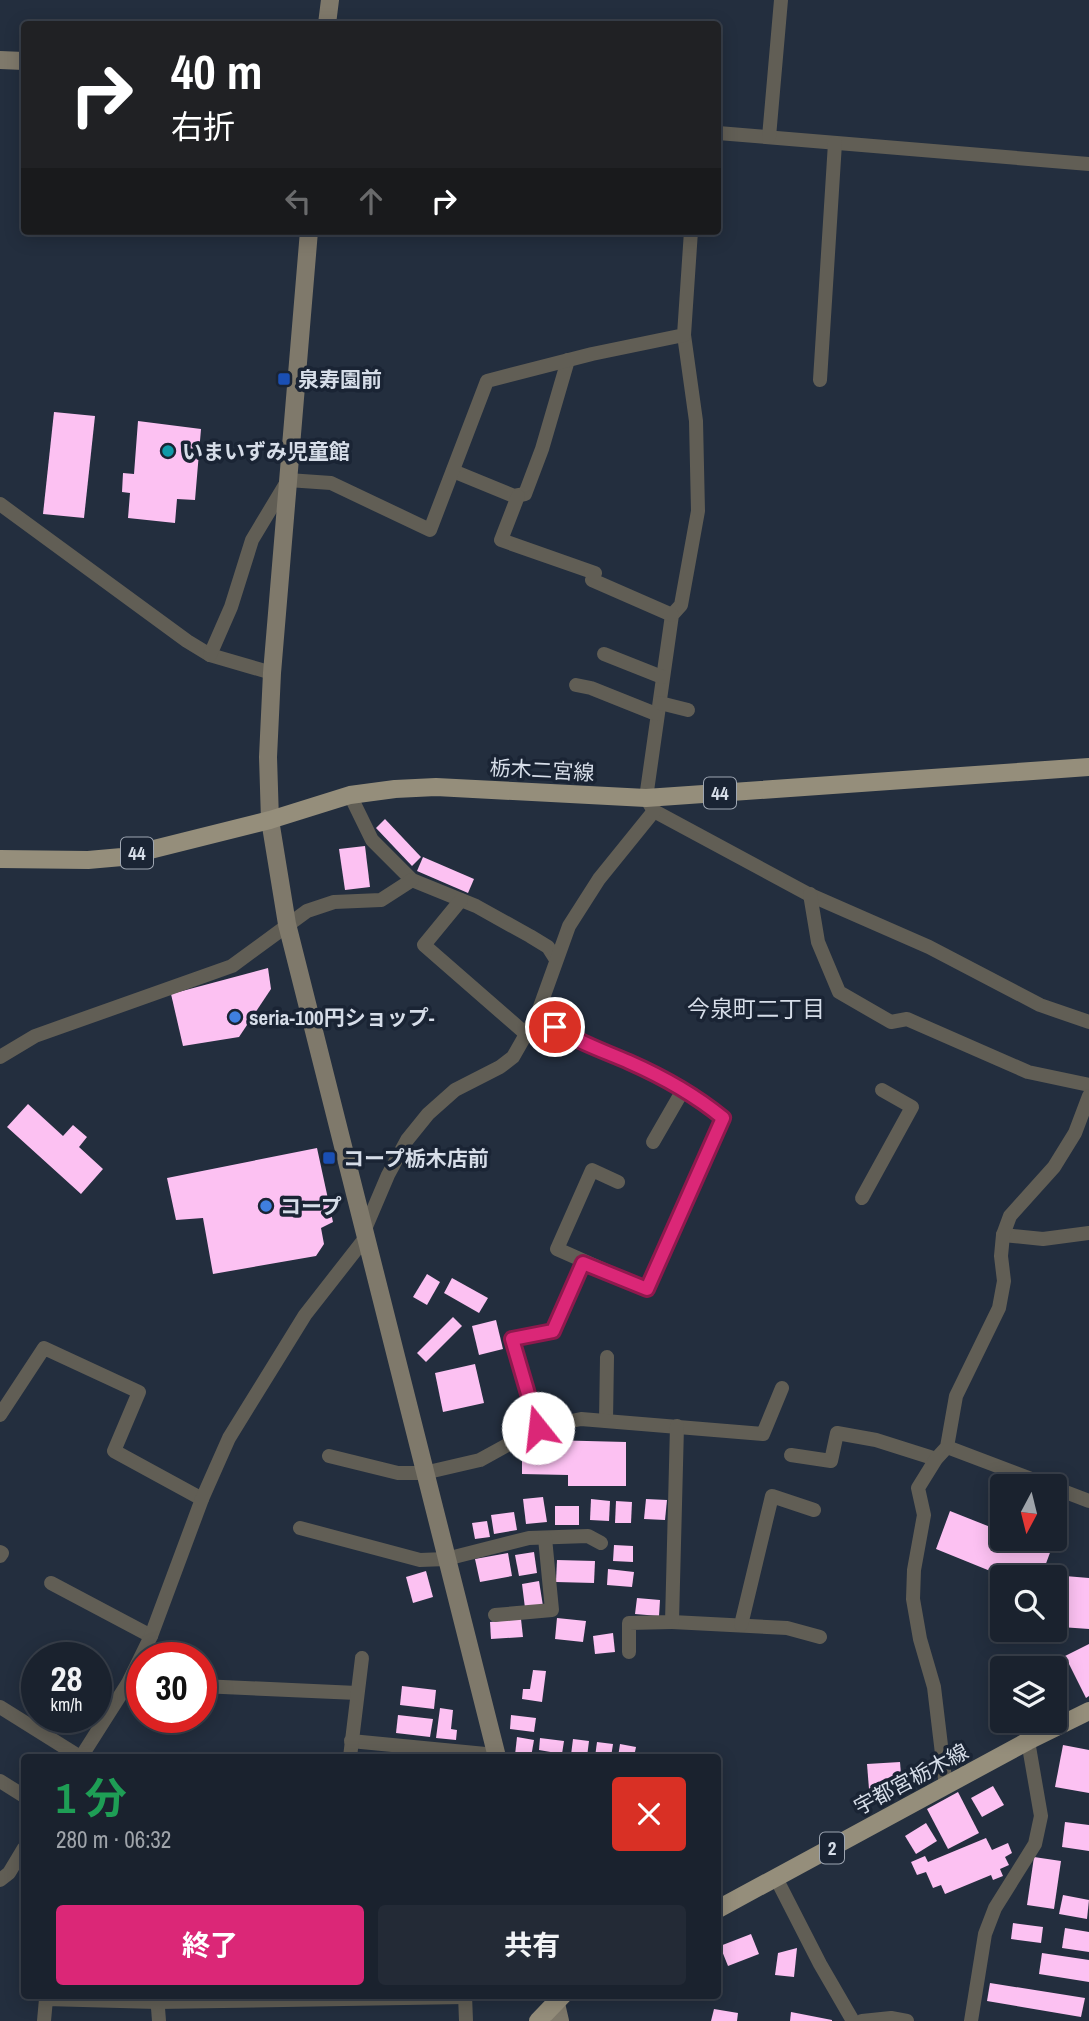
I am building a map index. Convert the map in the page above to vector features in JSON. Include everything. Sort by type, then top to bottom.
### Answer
[{"type":"main road","name":"栃木二宮線","points":[[0,859],[88,860],[122,857],[270,820],[350,795],[395,789],[436,787],[650,804],[1089,767]]},
{"type":"main road","name":"宇都宮栃木線","points":[[721,1907],[1028,1741],[1089,1711]]},
{"type":"main road","points":[[538,2021],[558,2004]]},
{"type":"street","points":[[327,21],[330,0]]},
{"type":"street","points":[[769,137],[781,0]]},
{"type":"street","points":[[0,60],[21,61]]},
{"type":"street","points":[[721,133],[1089,164]]},
{"type":"street","points":[[820,380],[835,143]]},
{"type":"street","points":[[309,235],[272,673],[268,777],[270,820],[287,923],[495,1754]]},
{"type":"street","points":[[149,1642],[202,1499],[229,1438],[305,1315],[366,1233],[388,1175],[407,1140],[428,1114],[455,1090],[500,1067],[513,1057],[537,1015],[550,982],[555,958],[569,926],[650,804],[658,708],[672,615],[681,605],[698,510],[696,421],[684,335],[691,235]]},
{"type":"street","points":[[288,480],[331,483],[430,530],[487,381],[684,335]]},
{"type":"street","points":[[453,471],[514,496],[525,494],[542,449],[568,360]]},
{"type":"street","points":[[210,655],[231,607],[252,540],[288,480]]},
{"type":"street","points":[[518,496],[501,540],[596,573],[592,580],[672,615]]},
{"type":"street","points":[[0,504],[140,609],[210,655],[272,673]]},
{"type":"street","points":[[604,654],[662,677]]},
{"type":"street","points":[[576,685],[658,708],[688,710]]},
{"type":"street","points":[[350,795],[372,840],[412,880],[461,900],[530,936],[548,947],[555,958]]},
{"type":"street","points":[[650,804],[810,894],[929,947],[1040,1005],[1089,1022]]},
{"type":"street","points":[[0,1057],[35,1036],[232,966],[287,923],[323,904],[381,900],[412,880]]},
{"type":"street","points":[[810,894],[818,942],[839,992],[891,1023],[907,1019],[1028,1072],[1089,1085]]},
{"type":"street","points":[[461,900],[424,945],[526,1034]]},
{"type":"street","points":[[537,1015],[573,1040],[629,1062],[683,1090],[723,1118],[647,1289],[583,1263],[557,1249],[592,1170],[618,1182]]},
{"type":"street","points":[[653,1142],[683,1090]]},
{"type":"street","points":[[862,1198],[912,1107],[882,1090]]},
{"type":"street","points":[[946,1787],[934,1687],[920,1639],[913,1599],[914,1570],[924,1515],[918,1488],[947,1447],[957,1396],[999,1308],[1004,1281],[1001,1256],[1003,1235],[1010,1216],[1054,1167],[1076,1133],[1089,1096]]},
{"type":"street","points":[[1003,1235],[1043,1239],[1089,1233]]},
{"type":"street","points":[[538,1428],[512,1339],[553,1331],[583,1263]]},
{"type":"street","points":[[0,1415],[44,1348],[139,1392],[114,1451],[202,1499]]},
{"type":"street","points":[[606,1421],[607,1357]]},
{"type":"street","points":[[329,1456],[398,1473],[424,1474],[480,1460],[538,1428],[581,1419],[763,1434],[782,1388]]},
{"type":"street","points":[[672,1622],[677,1426]]},
{"type":"street","points":[[791,1455],[831,1461],[836,1433],[876,1440],[936,1459]]},
{"type":"street","points":[[947,1447],[1018,1474]]},
{"type":"street","points":[[1068,1493],[1089,1501]]},
{"type":"street","points":[[741,1625],[772,1496],[814,1510]]},
{"type":"street","points":[[300,1528],[420,1560],[446,1559],[529,1538],[588,1536],[601,1543]]},
{"type":"street","points":[[495,1615],[552,1610],[545,1538]]},
{"type":"street","points":[[51,1583],[151,1636]]},
{"type":"street","points":[[629,1652],[629,1623],[672,1622],[788,1628],[820,1637]]},
{"type":"street","points":[[350,1754],[362,1658]]},
{"type":"street","points":[[217,1687],[357,1693]]},
{"type":"street","points":[[83,1754],[126,1695]]},
{"type":"street","points":[[0,1707],[76,1754]]},
{"type":"street","points":[[351,1741],[477,1754]]},
{"type":"street","points":[[971,2021],[985,1934],[995,1908],[1035,1844],[1041,1816],[1028,1741]]},
{"type":"street","points":[[0,1780],[21,1794]]},
{"type":"street","points":[[4,1876],[21,1852]]},
{"type":"street","points":[[776,1878],[853,2021]]},
{"type":"street","points":[[44,2021],[46,1999]]},
{"type":"street","points":[[157,1999],[159,2021]]},
{"type":"street","points":[[465,1999],[466,2021]]},
{"type":"street","points":[[862,2021],[891,2018],[907,2021]]},
{"type":"building","points":[[54,412],[95,416],[84,518],[43,514]]},
{"type":"building","name":"いまいずみ児童館","points":[[138,421],[201,429],[195,500],[177,499],[175,523],[128,518],[130,493],[122,492],[123,473],[134,474]]},
{"type":"building","points":[[385,819],[421,857],[412,866],[376,828]]},
{"type":"building","points":[[365,846],[370,887],[345,890],[339,849]]},
{"type":"building","points":[[423,857],[474,879],[468,893],[417,871]]},
{"type":"building","points":[[268,968],[271,989],[239,1037],[183,1046],[171,994]]},
{"type":"building","points":[[28,1104],[63,1136],[73,1125],[87,1137],[79,1147],[103,1169],[81,1194],[7,1127]]},
{"type":"building","points":[[317,1148],[333,1222],[321,1228],[324,1244],[316,1256],[213,1274],[203,1218],[176,1220],[167,1178]]},
{"type":"building","points":[[427,1274],[440,1282],[427,1305],[413,1297]]},
{"type":"building","points":[[452,1278],[488,1298],[479,1313],[444,1293]]},
{"type":"building","points":[[453,1317],[462,1326],[426,1362],[417,1353]]},
{"type":"building","points":[[496,1320],[503,1349],[479,1355],[472,1326]]},
{"type":"building","points":[[475,1364],[484,1403],[443,1412],[435,1373]]},
{"type":"building","points":[[548,1440],[626,1442],[626,1486],[568,1486],[568,1475],[522,1474],[522,1452]]},
{"type":"building","points":[[543,1497],[547,1522],[526,1524],[523,1499]]},
{"type":"building","points":[[591,1499],[610,1501],[609,1521],[590,1520]]},
{"type":"building","points":[[646,1499],[667,1500],[665,1520],[644,1519]]},
{"type":"building","points":[[616,1501],[632,1502],[631,1523],[615,1523]]},
{"type":"building","points":[[555,1506],[579,1506],[579,1525],[555,1525]]},
{"type":"building","points":[[950,1511],[990,1527],[990,1551],[1051,1551],[1045,1565],[990,1565],[990,1571],[936,1549]]},
{"type":"building","points":[[514,1512],[517,1530],[494,1534],[491,1515]]},
{"type":"building","points":[[487,1521],[490,1537],[475,1539],[472,1523]]},
{"type":"building","points":[[614,1545],[633,1546],[633,1562],[613,1561]]},
{"type":"building","points":[[534,1552],[537,1573],[519,1576],[515,1555]]},
{"type":"building","points":[[508,1553],[512,1576],[480,1582],[475,1559]]},
{"type":"building","points":[[557,1560],[595,1561],[594,1583],[556,1582]]},
{"type":"building","points":[[608,1569],[634,1572],[632,1587],[607,1585]]},
{"type":"building","points":[[426,1571],[433,1597],[413,1603],[406,1577]]},
{"type":"building","points":[[1067,1576],[1089,1578],[1089,1629],[1067,1627]]},
{"type":"building","points":[[539,1581],[543,1606],[525,1608],[522,1584]]},
{"type":"building","points":[[637,1598],[660,1600],[659,1616],[635,1614]]},
{"type":"building","points":[[557,1618],[586,1621],[583,1642],[555,1639]]},
{"type":"building","points":[[521,1619],[523,1637],[491,1639],[490,1622]]},
{"type":"building","points":[[613,1633],[615,1652],[595,1654],[593,1636]]},
{"type":"building","points":[[1089,1644],[1089,1696],[1086,1698],[1067,1656]]},
{"type":"building","points":[[533,1670],[546,1671],[542,1702],[522,1699],[523,1689],[530,1689]]},
{"type":"building","points":[[402,1686],[436,1690],[434,1709],[400,1705]]},
{"type":"building","points":[[440,1708],[453,1710],[451,1729],[457,1730],[456,1740],[436,1738]]},
{"type":"building","points":[[398,1715],[433,1719],[430,1737],[396,1733]]},
{"type":"building","points":[[511,1715],[536,1718],[534,1732],[510,1729]]},
{"type":"building","points":[[517,1737],[534,1740],[532,1754],[515,1754]]},
{"type":"building","points":[[540,1738],[564,1741],[562,1754],[539,1750]]},
{"type":"building","points":[[573,1739],[589,1741],[587,1754],[571,1754]]},
{"type":"building","points":[[597,1742],[613,1744],[611,1754],[595,1754]]},
{"type":"building","points":[[620,1744],[636,1747],[635,1754],[618,1754]]},
{"type":"building","points":[[1063,1745],[1089,1750],[1089,1793],[1055,1787]]},
{"type":"building","points":[[900,1762],[902,1787],[869,1789],[867,1764]]},
{"type":"building","points":[[993,1786],[1004,1805],[982,1817],[971,1798]]},
{"type":"building","points":[[958,1792],[979,1833],[948,1849],[927,1809]]},
{"type":"building","points":[[1065,1822],[1089,1825],[1089,1851],[1062,1847]]},
{"type":"building","points":[[926,1823],[937,1841],[916,1854],[905,1836]]},
{"type":"building","points":[[986,1838],[992,1850],[1008,1843],[1012,1853],[1005,1857],[1009,1865],[1000,1869],[1003,1876],[993,1880],[991,1875],[945,1894],[941,1885],[933,1888],[926,1872],[917,1875],[911,1862],[925,1856],[928,1862]]},
{"type":"building","points":[[1034,1857],[1061,1861],[1054,1909],[1027,1905]]},
{"type":"building","points":[[1063,1895],[1089,1900],[1087,1919],[1059,1914]]},
{"type":"building","points":[[1013,1923],[1043,1927],[1041,1943],[1011,1939]]},
{"type":"building","points":[[1065,1928],[1089,1932],[1089,1952],[1062,1948]]},
{"type":"building","points":[[751,1934],[759,1954],[728,1966],[721,1946]]},
{"type":"building","points":[[797,1948],[794,1977],[775,1975],[778,1953]]},
{"type":"building","points":[[1042,1953],[1089,1960],[1089,1982],[1039,1974]]},
{"type":"building","points":[[990,1983],[1085,1998],[1081,2017],[987,2001]]},
{"type":"building","points":[[714,2009],[738,2013],[737,2021],[711,2021]]},
{"type":"building","points":[[791,2012],[832,2020],[832,2021],[790,2021]]},
{"type":"place","name":"泉寿園前","points":[[284,379]]},
{"type":"place","name":"いまいずみ児童館","points":[[168,451]]},
{"type":"place","name":"seria-100円ショップ-","points":[[235,1017]]},
{"type":"place","name":"コープ栃木店前","points":[[329,1158]]},
{"type":"place","name":"コープ","points":[[266,1206]]},
{"type":"district","name":"今泉町二丁目","points":[[756,1008]]},
{"type":"route","points":[[538,1428],[512,1339],[553,1331],[583,1263],[647,1289],[723,1118],[683,1090],[629,1062],[573,1040],[555,1027]]}]
